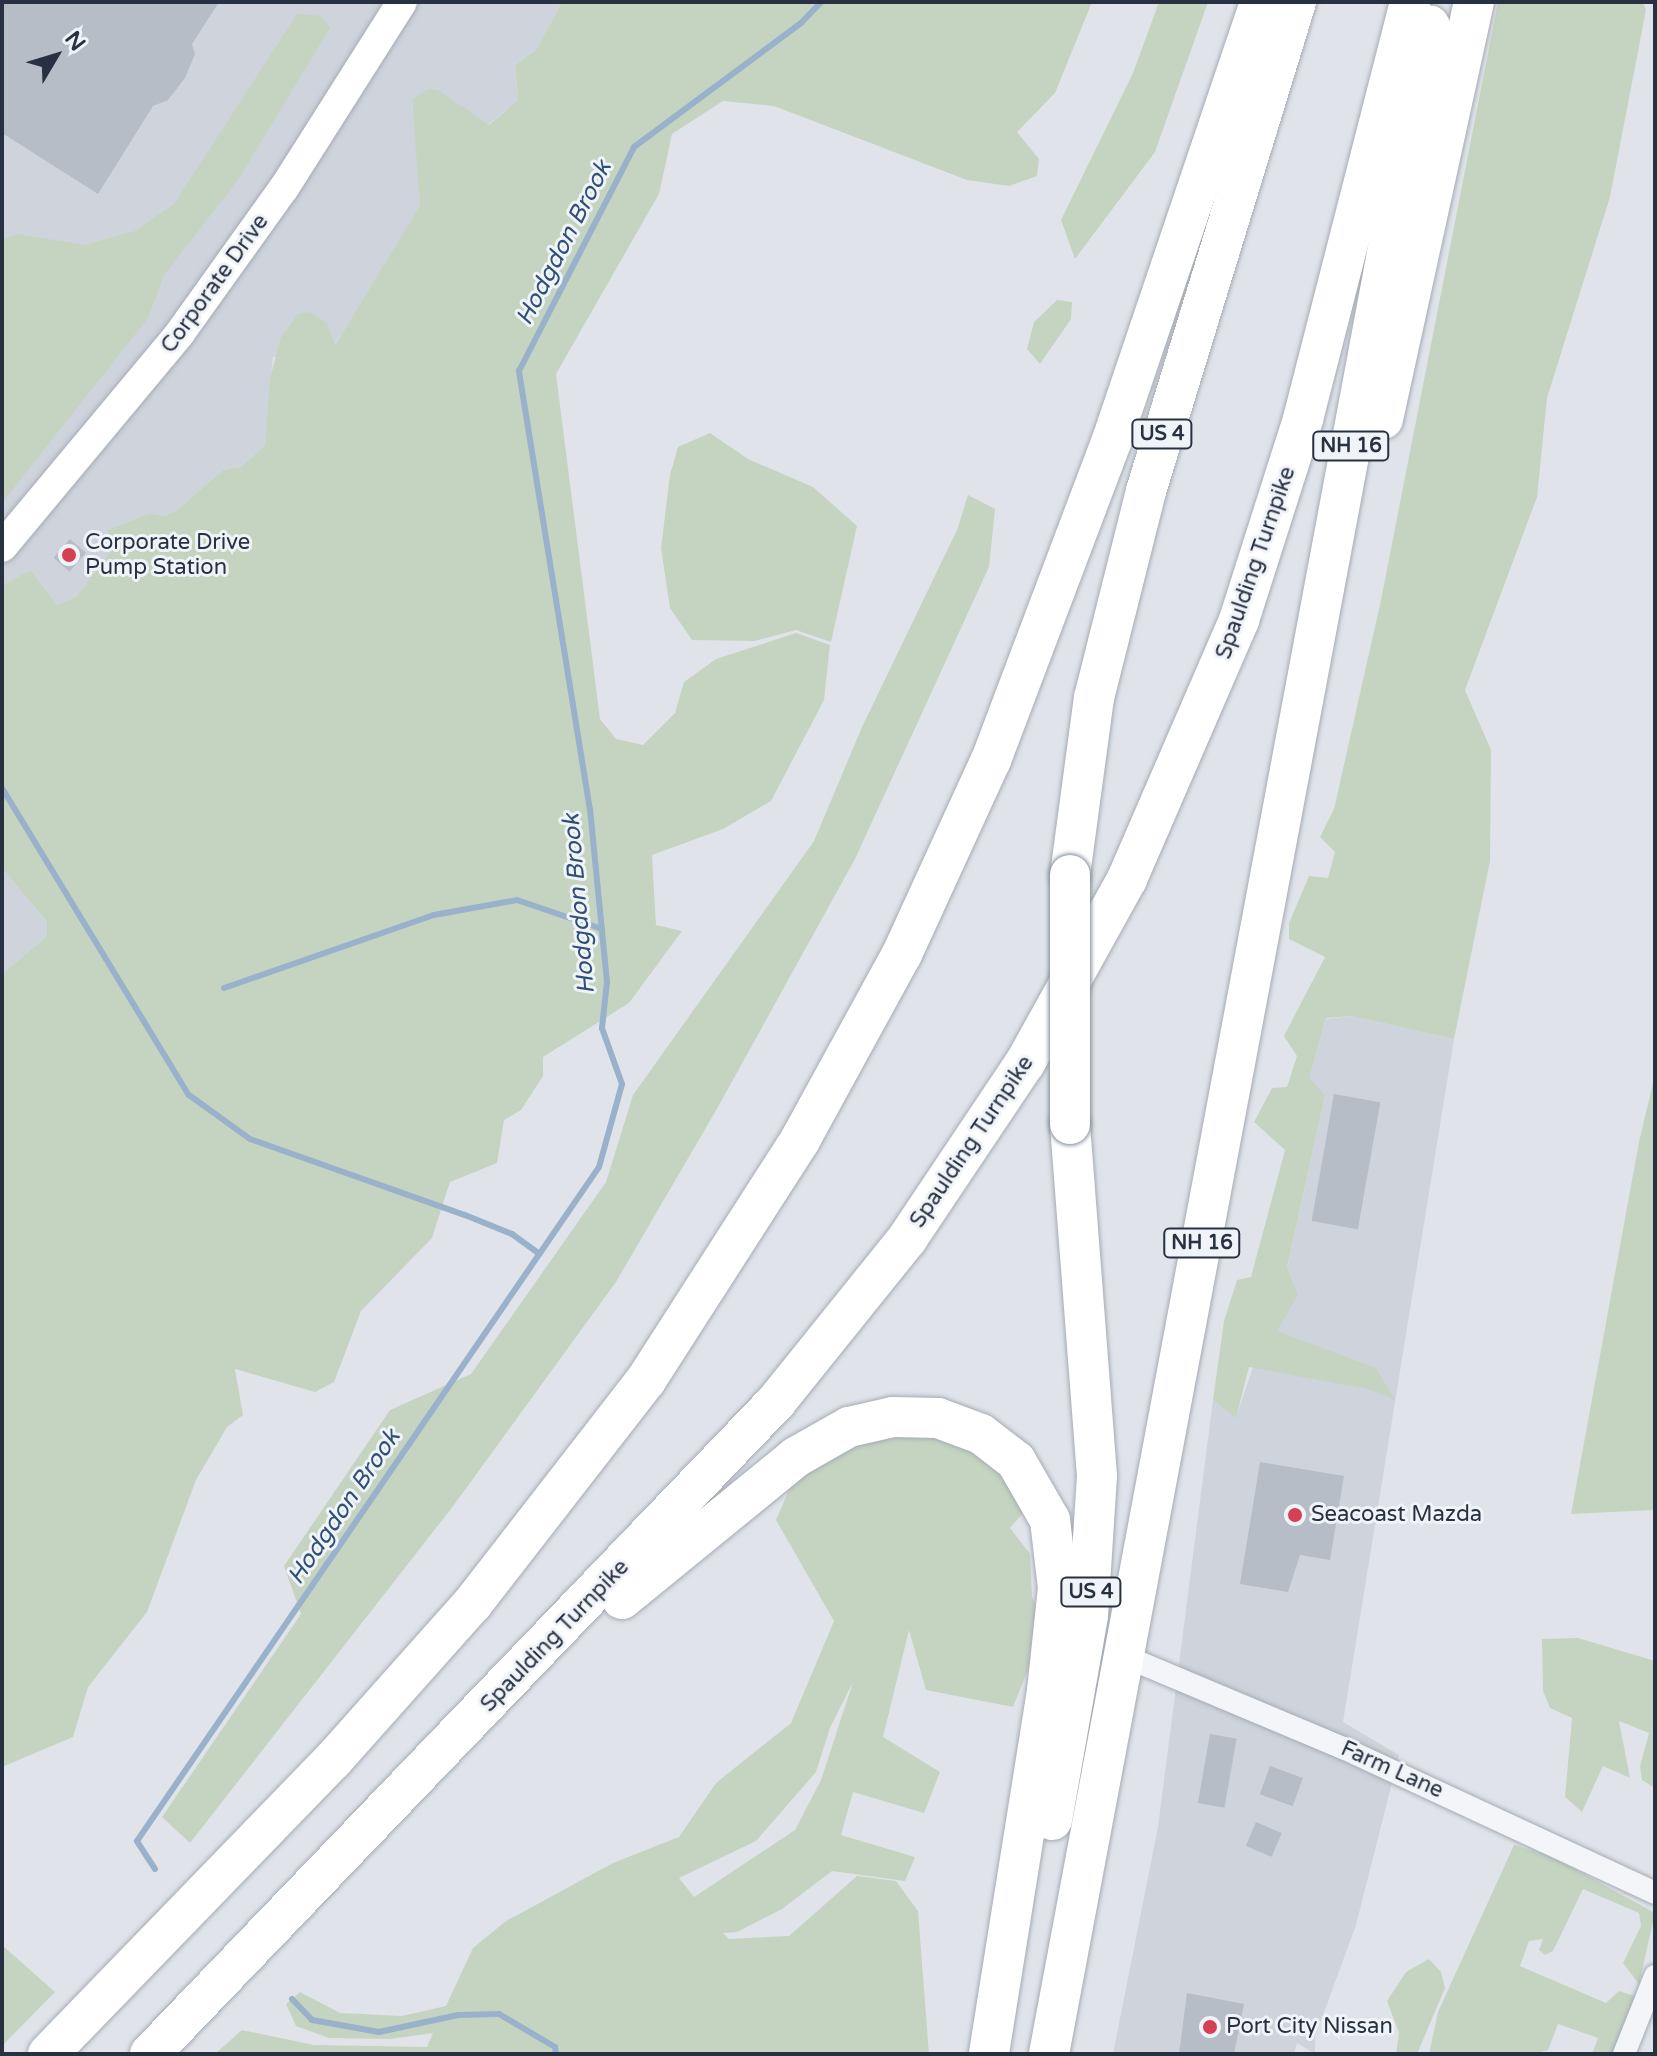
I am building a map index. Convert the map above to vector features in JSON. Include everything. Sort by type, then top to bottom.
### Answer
[{"type":"highway","points":[[48,2054],[333,1760],[473,1603],[646,1380],[786,1164],[902,954],[991,760],[1112,440],[1260,2]]},
{"type":"highway","name":"US 4","points":[[1008,2054],[1071,1719],[1095,1546],[1095,1404],[1070,1124],[1070,875],[1094,698],[1146,491],[1296,2]]},
{"type":"highway","name":"Spaulding Turnpike","points":[[150,2054],[690,1496],[821,1350],[955,1170],[1025,1063],[1095,942],[1187,751],[1257,567],[1303,419],[1410,2]]},
{"type":"highway","name":"NH 16","points":[[1049,2054],[1434,2]]},
{"type":"highway","points":[[1278,830],[1370,474],[1474,2]]},
{"type":"highway","points":[[473,1720],[814,1445],[849,1427],[893,1417],[938,1418],[981,1434],[1016,1461],[1042,1498],[1055,1541],[1058,1588],[1047,1691],[989,2054]]},
{"type":"highway","points":[[176,2054],[343,1854]]},
{"type":"street","name":"Corporate Drive","points":[[2,547],[124,406],[234,261],[402,2]]},
{"type":"street","name":"Farm Lane","points":[[1124,1656],[1343,1748],[1655,1893]]},
{"type":"street","points":[[1624,2054],[1655,1976]]},
{"type":"shaded area","points":[[2,2],[562,2],[536,50],[515,65],[518,100],[488,125],[440,91],[412,99],[421,206],[334,346],[273,357],[265,445],[241,467],[223,470],[178,509],[164,516],[149,513],[107,530],[112,549],[77,596],[57,605],[31,570],[2,585]]},
{"type":"shaded area","points":[[2,868],[47,922],[47,936],[2,974]]},
{"type":"shaded area","points":[[1352,1016],[1454,1039],[1343,1722],[1399,1755],[1356,1925],[1315,2037],[1315,2054],[1297,2043],[1294,2054],[1113,2054],[1158,1827],[1213,1400],[1236,1417],[1287,1269],[1325,1095],[1308,1079],[1326,1019]]},
{"type":"green space","points":[[562,2],[1092,2],[1055,93],[1017,132],[1039,159],[1037,176],[1009,186],[967,180],[774,106],[723,101],[672,134],[659,194],[556,374],[600,719],[616,739],[643,745],[675,713],[684,682],[716,659],[796,633],[830,645],[824,700],[771,801],[723,829],[652,855],[656,925],[682,931],[629,1003],[543,1057],[543,1076],[521,1110],[504,1120],[497,1163],[450,1182],[432,1238],[361,1311],[334,1382],[315,1392],[235,1369],[243,1415],[227,1427],[196,1480],[147,1612],[88,1687],[73,1737],[2,1767],[2,974],[47,936],[47,922],[2,868],[2,585],[31,570],[57,605],[77,596],[112,549],[107,530],[149,513],[164,516],[178,509],[223,470],[241,467],[265,445],[270,378],[281,337],[298,314],[310,312],[327,323],[335,345],[420,206],[412,99],[429,89],[440,91],[489,125],[518,100],[515,65],[536,50]]},
{"type":"green space","points":[[1159,2],[1208,2],[1155,152],[1075,259],[1061,220],[1133,73]]},
{"type":"green space","points":[[1498,2],[1643,2],[1646,10],[1610,197],[1547,398],[1537,497],[1465,690],[1491,750],[1490,861],[1454,1039],[1352,1016],[1326,1018],[1309,1078],[1325,1095],[1287,1268],[1298,1295],[1277,1331],[1376,1368],[1395,1400],[1368,1389],[1249,1367],[1236,1418],[1213,1400],[1224,1321],[1237,1280],[1251,1277],[1285,1150],[1254,1122],[1272,1088],[1287,1087],[1297,1056],[1284,1036],[1325,957],[1289,939],[1289,923],[1309,876],[1328,878],[1335,852],[1320,837],[1334,809],[1381,600]]},
{"type":"green space","points":[[297,14],[321,16],[330,28],[238,180],[164,275],[148,318],[2,503],[2,239],[17,234],[85,245],[135,231],[174,204]]},
{"type":"green space","points":[[1057,300],[1072,302],[1071,319],[1040,364],[1027,349],[1034,322]]},
{"type":"green space","points":[[710,433],[748,459],[813,487],[857,526],[831,642],[796,630],[754,641],[692,640],[670,608],[661,548],[670,475],[678,447]]},
{"type":"green space","points":[[968,495],[995,509],[989,567],[855,859],[718,1107],[616,1282],[454,1505],[190,1843],[162,1817],[301,1614],[284,1566],[390,1410],[471,1374],[606,1182],[633,1095],[814,841],[862,727],[957,530]]},
{"type":"green space","points":[[1655,1074],[1655,1510],[1571,1514],[1639,1142]]},
{"type":"green space","points":[[872,1431],[943,1434],[1001,1469],[1027,1508],[1010,1528],[1030,1554],[1032,1596],[1044,1630],[1013,1707],[926,1690],[909,1630],[883,1737],[940,1772],[924,1813],[853,1792],[841,1835],[915,1857],[905,1881],[832,1871],[782,1909],[737,1932],[723,1933],[729,1939],[789,1936],[857,1876],[896,1881],[918,1911],[929,2054],[216,2053],[242,2030],[314,2045],[427,2047],[433,2033],[390,2039],[329,2038],[296,2026],[286,2004],[300,1992],[340,2013],[402,2016],[446,2006],[473,1948],[506,1921],[613,1863],[679,1837],[716,1783],[791,1723],[834,1621],[776,1520],[789,1490],[814,1463]],"holes":[[[853,1682],[821,1780],[795,1830],[694,1897],[679,1878],[756,1841],[816,1772],[830,1728]]]},
{"type":"green space","points":[[1578,1638],[1655,1661],[1655,1788],[1642,1780],[1640,1766],[1649,1733],[1619,1721],[1630,1778],[1603,1766],[1582,1812],[1565,1797],[1572,1718],[1550,1708],[1543,1691],[1542,1639]]},
{"type":"green space","points":[[1514,1845],[1551,1856],[1655,1913],[1639,1984],[1623,1963],[1641,1926],[1639,1913],[1583,1889],[1553,1951],[1545,1955],[1539,1950],[1543,1939],[1529,1941],[1520,1966],[1606,2003],[1619,1991],[1638,1997],[1616,2054],[1592,2054],[1598,2038],[1558,2024],[1548,2050],[1532,2054],[1429,2054],[1438,2012]]},
{"type":"green space","points":[[2,1945],[55,1992],[2,2046]]},
{"type":"green space","points":[[1429,1959],[1441,1972],[1445,1988],[1417,2054],[1396,2054],[1399,2033],[1387,2001],[1406,1972]]},
{"type":"building","points":[[2,2],[219,2],[192,44],[195,54],[185,78],[168,100],[153,106],[98,194],[2,133]]},
{"type":"building","name":"Corporate Drive Pump Station","points":[[70,539],[86,553],[69,572],[54,558]]},
{"type":"building","points":[[1334,1094],[1380,1102],[1358,1229],[1312,1221]]},
{"type":"building","name":"Seacoast Mazda","points":[[1260,1462],[1344,1476],[1330,1560],[1300,1555],[1288,1592],[1240,1584]]},
{"type":"building","points":[[1210,1734],[1237,1739],[1224,1808],[1198,1803]]},
{"type":"building","points":[[1270,1766],[1303,1778],[1293,1806],[1260,1794]]},
{"type":"building","points":[[1256,1822],[1282,1833],[1272,1857],[1246,1846]]},
{"type":"building","name":"Port City Nissan","points":[[1187,1993],[1244,2004],[1234,2054],[1179,2054]]},
{"type":"waterway","name":"Hodgdon Brook","points":[[155,1869],[137,1841],[599,1167],[622,1084],[602,1028],[607,982],[590,810],[519,371],[634,147],[801,23],[821,2]]},
{"type":"waterway","points":[[2,788],[189,1095],[250,1139],[465,1215],[512,1234],[540,1254]]},
{"type":"waterway","points":[[224,988],[434,915],[517,900],[602,929]]},
{"type":"waterway","name":"Hodgdon Brook","points":[[292,1999],[312,2020],[379,2032],[458,2015],[499,2014],[555,2047],[556,2054]]},
{"type":"place","name":"Corporate Drive Pump Station","points":[[69,555]]},
{"type":"place","name":"Seacoast Mazda","points":[[1295,1515]]},
{"type":"place","name":"Port City Nissan","points":[[1210,2027]]}]
